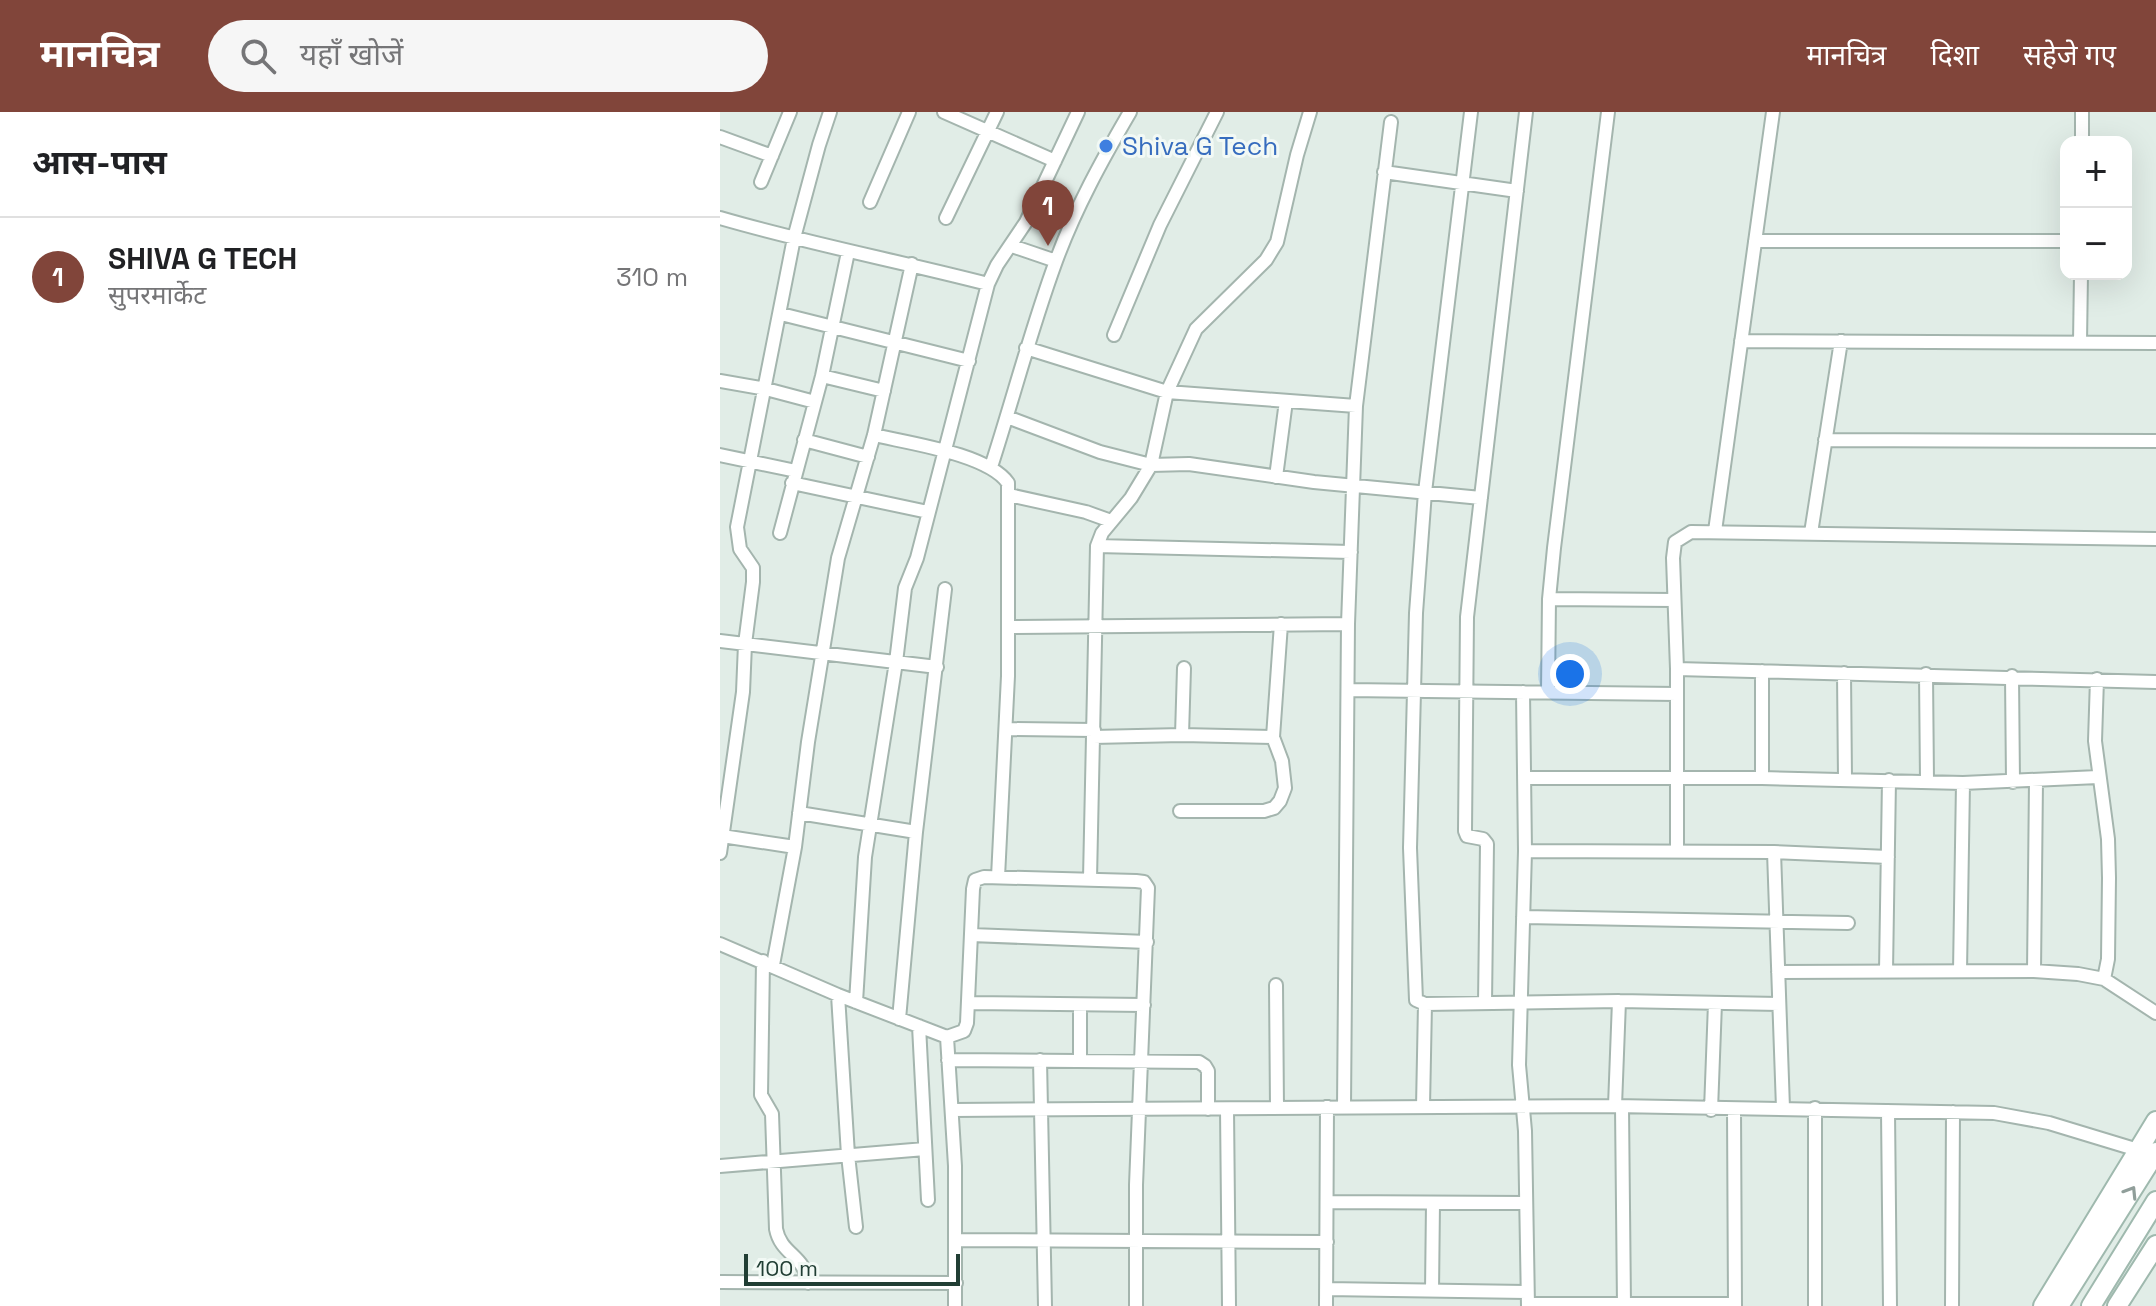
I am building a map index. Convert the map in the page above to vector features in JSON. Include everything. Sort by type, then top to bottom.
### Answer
[{"type":"main road","points":[[2059,1306],[2147,1151],[2156,1121]]},
{"type":"main road","points":[[2043,1306],[2147,1151]]},
{"type":"main road","points":[[2091,1306],[2156,1201]]},
{"type":"main road","points":[[2117,1306],[2156,1245]]},
{"type":"street","points":[[761,182],[790,112]]},
{"type":"street","points":[[720,853],[743,692],[753,568],[740,549],[737,527],[794,238],[830,112]]},
{"type":"street","points":[[870,202],[909,112]]},
{"type":"street","points":[[944,112],[1055,161]]},
{"type":"street","points":[[946,218],[997,112]]},
{"type":"street","points":[[856,1002],[858,941],[870,825],[905,588],[917,558],[988,284],[997,265],[1012,246],[1078,112]]},
{"type":"street","points":[[991,467],[1026,348],[1056,261],[1087,190],[1130,112]]},
{"type":"street","points":[[1114,335],[1160,225],[1217,112]]},
{"type":"street","points":[[1090,879],[1097,546],[1102,533],[1131,498],[1151,465],[1167,392],[1196,329],[1266,260],[1277,242],[1310,112]]},
{"type":"street","points":[[1471,112],[1425,492],[1413,691],[1411,902],[1415,997],[1418,1003],[1425,1004],[1619,1001],[1779,1004]]},
{"type":"street","points":[[1485,1003],[1487,844],[1483,839],[1467,836],[1465,831],[1467,617],[1526,112]]},
{"type":"street","points":[[1548,690],[1549,599],[1608,112]]},
{"type":"street","points":[[1715,531],[1773,112]]},
{"type":"street","points":[[2082,112],[2082,136]]},
{"type":"street","points":[[1344,1107],[1348,624],[1356,406],[1391,122]]},
{"type":"street","points":[[720,137],[772,156]]},
{"type":"street","points":[[1384,172],[1517,191]]},
{"type":"street","points":[[720,221],[988,284]]},
{"type":"street","points":[[1755,241],[2060,241]]},
{"type":"street","points":[[1012,246],[1056,261]]},
{"type":"street","points":[[780,533],[822,376],[848,252]]},
{"type":"street","points":[[808,1283],[805,1266],[778,1240],[772,1114],[761,1095],[768,963],[795,847],[838,558],[874,435],[912,264]]},
{"type":"street","points":[[2080,342],[2081,280]]},
{"type":"street","points":[[781,314],[969,361]]},
{"type":"street","points":[[1741,341],[2156,343]]},
{"type":"street","points":[[1811,533],[1841,341]]},
{"type":"street","points":[[1026,348],[1167,392],[1356,406]]},
{"type":"street","points":[[822,376],[884,391]]},
{"type":"street","points":[[720,381],[815,402]]},
{"type":"street","points":[[1276,477],[1286,401]]},
{"type":"street","points":[[1007,417],[1100,452],[1151,465],[1189,464],[1276,477],[1481,498]]},
{"type":"street","points":[[874,435],[944,451],[991,467],[1008,483],[1006,729],[998,877]]},
{"type":"street","points":[[804,440],[868,457]]},
{"type":"street","points":[[1825,440],[2156,441]]},
{"type":"street","points":[[720,455],[857,496],[928,512]]},
{"type":"street","points":[[1009,495],[1051,503],[1111,521]]},
{"type":"street","points":[[1677,852],[1675,542],[1691,532],[1715,531],[2156,539]]},
{"type":"street","points":[[1097,546],[1351,552]]},
{"type":"street","points":[[899,1019],[916,832],[945,589]]},
{"type":"street","points":[[1549,599],[1674,600]]},
{"type":"street","points":[[1180,811],[1264,811],[1274,808],[1280,801],[1285,788],[1285,774],[1273,737],[1281,624]]},
{"type":"street","points":[[1008,627],[1348,624]]},
{"type":"street","points":[[720,641],[937,667]]},
{"type":"street","points":[[1182,735],[1184,668]]},
{"type":"street","points":[[1677,669],[2156,682]]},
{"type":"street","points":[[1762,671],[1762,778]]},
{"type":"street","points":[[1844,673],[1845,779]]},
{"type":"street","points":[[1926,674],[1927,781]]},
{"type":"street","points":[[2012,676],[2013,782]]},
{"type":"street","points":[[2097,679],[2095,741],[2108,839],[2109,946],[2104,979]]},
{"type":"street","points":[[1348,690],[1548,690],[1677,694]]},
{"type":"street","points":[[1523,692],[1525,851],[1519,1065],[1524,1107],[1528,1301]]},
{"type":"street","points":[[1006,729],[1273,737]]},
{"type":"street","points":[[1524,778],[1677,777],[1963,783],[2098,777]]},
{"type":"street","points":[[1886,971],[1889,780]]},
{"type":"street","points":[[2034,971],[2036,781]]},
{"type":"street","points":[[1960,971],[1963,783]]},
{"type":"street","points":[[799,813],[916,832]]},
{"type":"street","points":[[722,836],[795,847]]},
{"type":"street","points":[[1525,851],[1774,852],[1888,857]]},
{"type":"street","points":[[1774,852],[1783,1108]]},
{"type":"street","points":[[720,944],[838,995],[947,1037],[964,1031],[975,880],[998,877],[1144,882],[1149,897],[1138,1110],[1136,1306]]},
{"type":"street","points":[[1523,917],[1848,923]]},
{"type":"street","points":[[971,935],[1147,942]]},
{"type":"street","points":[[1778,972],[2034,971],[2104,979],[2156,1013]]},
{"type":"street","points":[[1276,985],[1277,1108]]},
{"type":"street","points":[[838,995],[848,1155],[856,1227]]},
{"type":"street","points":[[1619,1001],[1618,1107],[1624,1306]]},
{"type":"street","points":[[968,1003],[1144,1005]]},
{"type":"street","points":[[1711,1110],[1715,1003]]},
{"type":"street","points":[[1423,1107],[1425,1004]]},
{"type":"street","points":[[1080,1005],[1080,1060]]},
{"type":"street","points":[[919,1026],[928,1200]]},
{"type":"street","points":[[947,1037],[956,1240],[955,1306]]},
{"type":"street","points":[[948,1060],[1199,1062],[1208,1071],[1208,1109]]},
{"type":"street","points":[[1040,1060],[1045,1306]]},
{"type":"street","points":[[1326,1306],[1327,1107]]},
{"type":"street","points":[[952,1110],[1618,1107],[1994,1113],[2049,1123],[2147,1151]]},
{"type":"street","points":[[1815,1108],[1815,1306]]},
{"type":"street","points":[[1227,1109],[1229,1306]]},
{"type":"street","points":[[1326,1289],[1432,1291],[1528,1301],[1624,1306],[1735,1305],[1734,1109]]},
{"type":"street","points":[[1888,1111],[1890,1306]]},
{"type":"street","points":[[1952,1306],[1953,1112]]},
{"type":"street","points":[[720,1166],[925,1149]]},
{"type":"street","points":[[1328,1202],[1526,1203]]},
{"type":"street","points":[[1432,1291],[1433,1203]]},
{"type":"street","points":[[956,1240],[1327,1242]]},
{"type":"street","points":[[720,1282],[956,1283]]},
{"type":"place","name":"Shiva G Tech","points":[[1106,146]]},
{"type":"place","name":"SHIVA G TECH","points":[[1048,246]]}]
